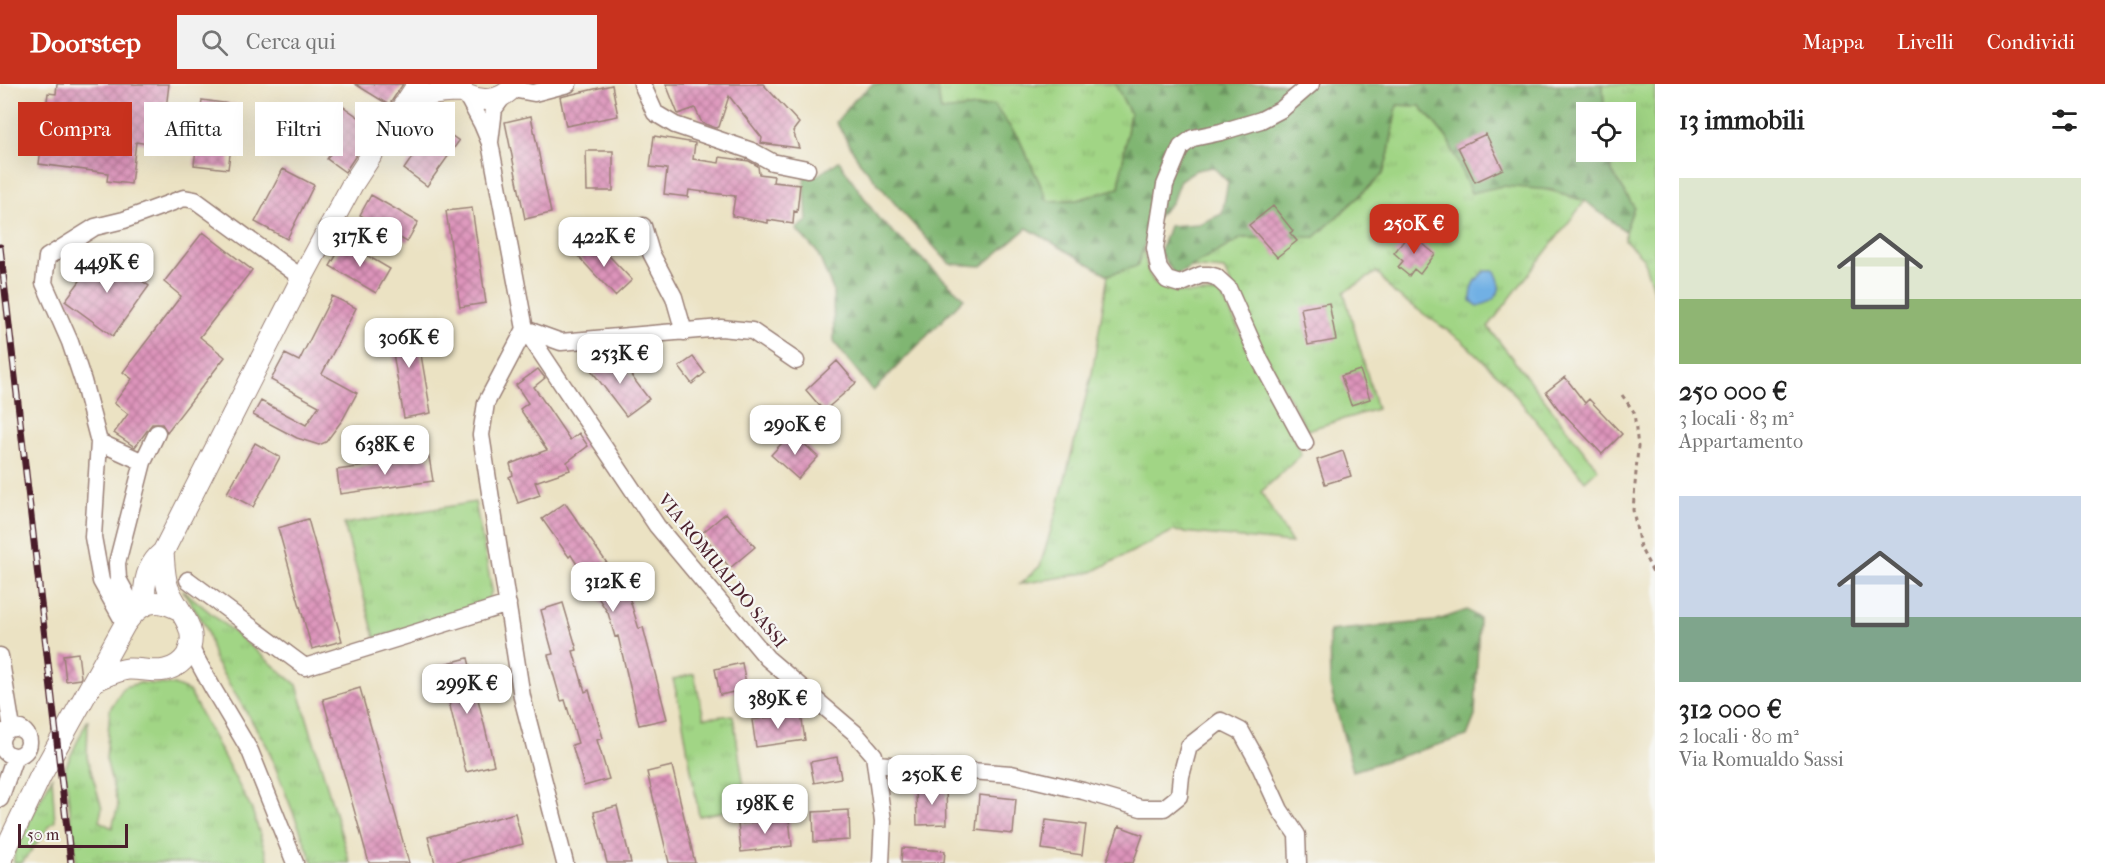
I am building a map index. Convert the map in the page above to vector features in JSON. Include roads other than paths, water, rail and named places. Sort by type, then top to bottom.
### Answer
[{"type":"main road","points":[[406,102],[418,84]]},
{"type":"main road","points":[[412,102],[420,97],[440,92],[460,91],[482,100],[495,99],[510,89]]},
{"type":"main road","points":[[151,671],[139,666],[129,657],[124,646],[132,617],[154,560],[163,552],[302,278],[352,185],[371,156]]},
{"type":"main road","points":[[94,681],[128,669],[164,671],[176,666],[185,658],[192,636],[190,626],[167,587],[163,552]]},
{"type":"main road","points":[[1,863],[25,805],[132,617],[156,602],[178,609]]},
{"type":"street","points":[[510,89],[534,93],[568,84]]},
{"type":"street","points":[[642,84],[655,113],[675,125],[752,151],[772,162],[807,169]]},
{"type":"street","points":[[1305,443],[1260,360],[1228,288],[1216,277],[1209,275],[1201,275],[1180,284],[1167,280],[1159,269],[1155,248],[1165,185],[1181,147],[1193,138],[1261,120],[1282,109],[1311,84]]},
{"type":"street","name":"VIA ROMUALDO SASSI","points":[[490,143],[494,109],[510,89]]},
{"type":"street","name":"VIA ROMUALDO SASSI","points":[[460,91],[482,124],[490,143],[525,329],[657,526],[767,658],[855,733],[874,755],[884,821],[881,863]]},
{"type":"street","points":[[132,617],[101,581],[93,537],[99,442],[70,342],[44,283],[47,256],[95,227],[124,220],[184,198],[195,200],[302,278]]},
{"type":"street","points":[[643,226],[651,253],[674,297],[684,332]]},
{"type":"street","points":[[565,863],[522,697],[481,435],[486,403],[525,329],[561,342],[721,328],[752,331],[796,361]]},
{"type":"street","points":[[132,617],[118,579],[117,563],[143,462],[157,433]]},
{"type":"street","points":[[99,442],[143,462]]},
{"type":"street","points":[[188,580],[305,667],[508,604]]},
{"type":"street","points":[[190,647],[250,752],[295,863]]},
{"type":"street","points":[[0,661],[3,749],[6,753],[15,756],[27,750],[29,740],[21,729],[4,736]]},
{"type":"street","points":[[176,666],[212,687]]},
{"type":"street","points":[[876,764],[1011,774],[1141,808],[1164,808],[1179,796],[1181,776],[1189,746],[1221,721],[1240,731],[1254,754],[1280,810],[1297,835],[1298,863]]},
{"type":"street","points":[[0,799],[15,756]]},
{"type":"water","points":[[1485,271],[1495,271],[1499,284],[1498,294],[1485,304],[1478,306],[1471,301],[1472,292],[1474,284]]},
{"type":"railway","points":[[0,247],[71,863]]}]
